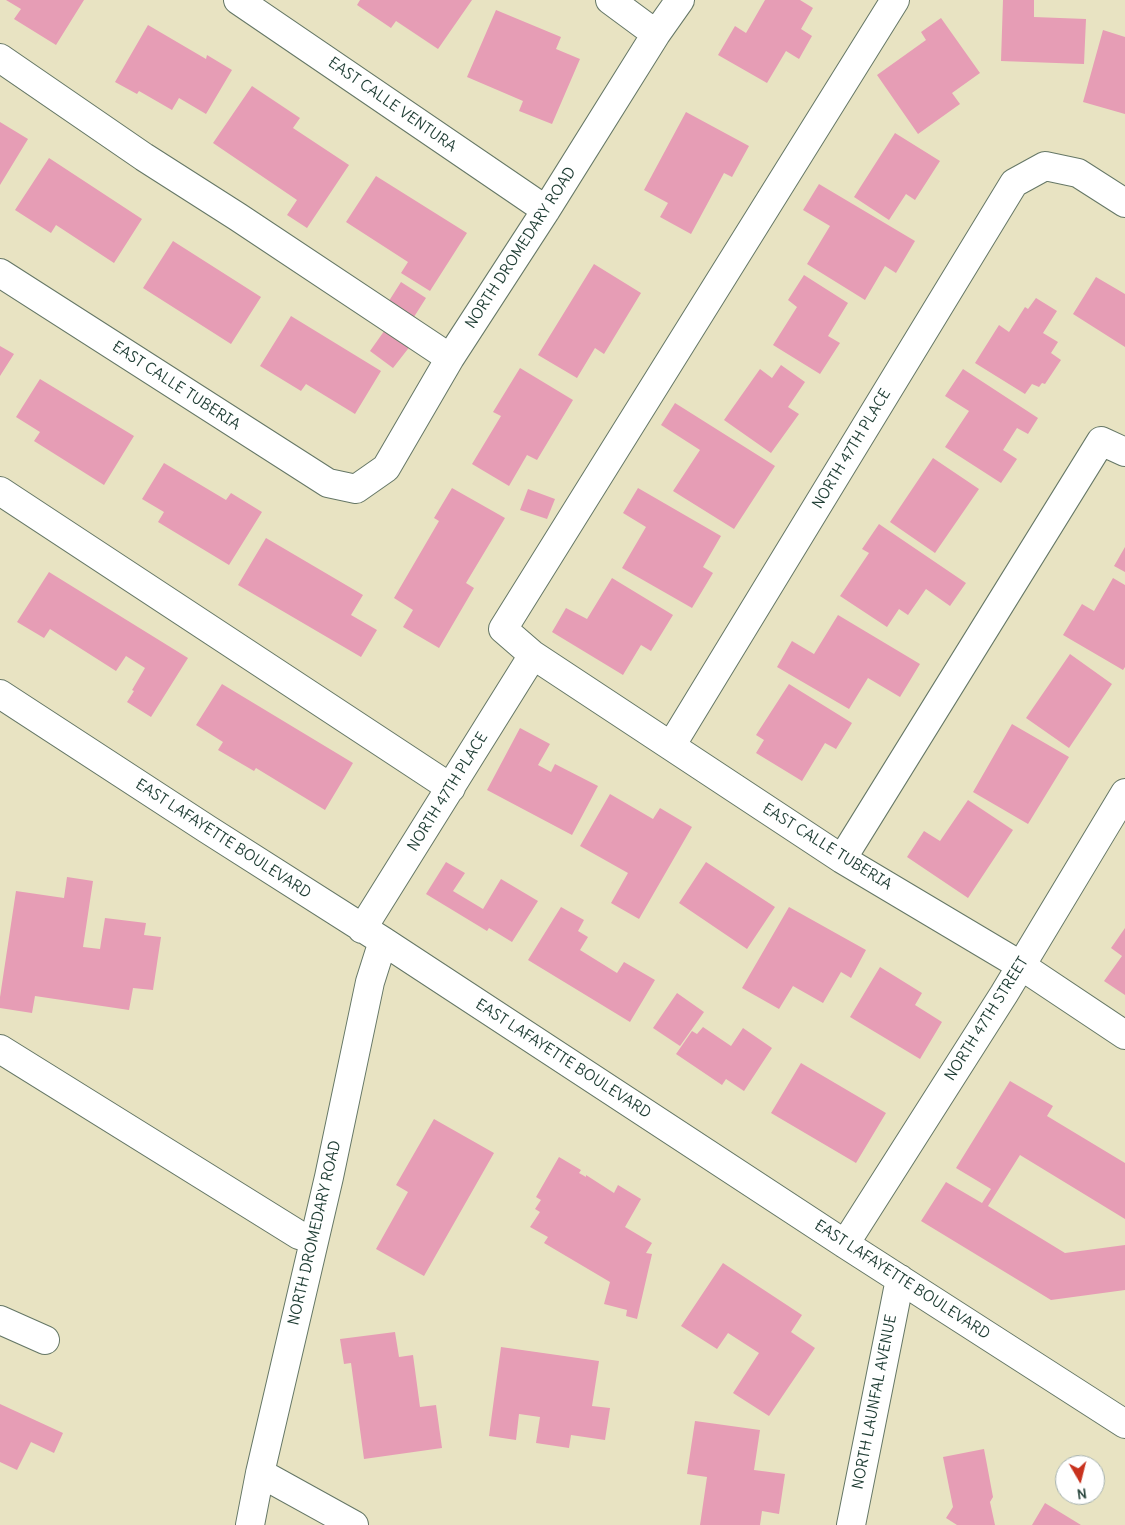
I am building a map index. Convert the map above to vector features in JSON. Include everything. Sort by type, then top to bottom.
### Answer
[{"type":"street","name":"EAST CALLE VENTURA","points":[[238,0],[546,210]]},
{"type":"street","points":[[610,0],[656,34]]},
{"type":"street","name":"NORTH DROMEDARY ROAD","points":[[356,489],[386,468],[450,358],[546,210],[656,34],[680,0]]},
{"type":"street","name":"EAST CALLE TUBERIA","points":[[895,0],[503,629],[533,655],[842,858],[1020,965],[1125,1035]]},
{"type":"street","points":[[0,58],[144,158],[238,217],[450,358]]},
{"type":"street","name":"NORTH 47TH PLACE","points":[[672,746],[1014,182],[1045,166],[1078,173],[1125,203]]},
{"type":"street","name":"EAST CALLE TUBERIA","points":[[0,273],[328,483],[356,489]]},
{"type":"street","points":[[842,858],[1101,441],[1125,452]]},
{"type":"street","points":[[0,491],[451,788]]},
{"type":"street","name":"NORTH 47TH PLACE","points":[[372,935],[451,788],[533,655]]},
{"type":"street","name":"EAST LAFAYETTE BOULEVARD","points":[[0,694],[1125,1424]]},
{"type":"street","name":"NORTH 47TH STREET","points":[[845,1244],[1020,965],[1125,793]]},
{"type":"street","name":"NORTH DROMEDARY ROAD","points":[[250,1525],[370,982],[372,935]]},
{"type":"street","points":[[0,1050],[299,1235],[314,1240]]},
{"type":"street","name":"NORTH LAUNFAL AVENUE","points":[[851,1525],[900,1279]]},
{"type":"street","points":[[0,1320],[46,1340]]},
{"type":"street","points":[[260,1473],[354,1525]]},
{"type":"building","points":[[6,0],[84,0],[56,45],[14,19],[21,9]]},
{"type":"building","points":[[360,0],[472,0],[438,49],[396,21],[391,28],[357,5]]},
{"type":"building","points":[[765,0],[800,0],[813,8],[801,29],[812,36],[799,59],[786,51],[767,83],[718,55],[735,26],[746,33]]},
{"type":"building","points":[[1003,0],[1034,0],[1034,17],[1086,19],[1084,64],[1001,61]]},
{"type":"building","points":[[496,10],[561,37],[556,49],[580,59],[552,124],[519,111],[523,101],[467,77]]},
{"type":"building","points":[[941,18],[980,73],[952,93],[960,104],[918,134],[877,75],[926,40],[921,32]]},
{"type":"building","points":[[148,25],[206,59],[207,55],[232,70],[206,114],[179,98],[172,110],[139,91],[137,94],[115,82]]},
{"type":"building","points":[[1103,30],[1125,37],[1125,114],[1083,102]]},
{"type":"building","points":[[252,86],[300,118],[293,128],[349,165],[307,228],[287,215],[297,200],[213,143]]},
{"type":"building","points":[[686,112],[749,146],[732,177],[724,173],[691,234],[660,217],[668,203],[644,190]]},
{"type":"building","points":[[0,122],[28,139],[0,185]]},
{"type":"building","points":[[895,133],[940,161],[915,200],[906,194],[889,220],[854,197]]},
{"type":"building","points":[[49,158],[142,219],[114,263],[56,225],[51,233],[15,210]]},
{"type":"building","points":[[376,176],[467,233],[430,291],[401,273],[408,262],[346,222]]},
{"type":"building","points":[[819,184],[915,241],[896,273],[885,266],[865,300],[807,264],[830,226],[803,210]]},
{"type":"building","points":[[173,241],[261,297],[231,344],[143,288]]},
{"type":"building","points":[[594,264],[641,293],[604,354],[595,348],[577,378],[538,355]]},
{"type":"building","points":[[804,275],[848,303],[828,336],[840,343],[820,374],[773,345],[797,307],[788,300]]},
{"type":"building","points":[[1096,277],[1125,294],[1125,347],[1073,314]]},
{"type":"building","points":[[401,282],[426,298],[412,320],[387,304]]},
{"type":"building","points":[[1036,298],[1057,311],[1043,333],[1058,342],[1051,353],[1061,360],[1045,384],[1042,383],[1039,387],[1032,384],[1025,394],[975,363],[999,325],[1009,332],[1025,307],[1028,309]]},
{"type":"building","points":[[291,316],[381,371],[355,414],[306,384],[301,391],[260,366]]},
{"type":"building","points":[[387,327],[411,345],[393,368],[370,351]]},
{"type":"building","points":[[0,346],[14,354],[0,376]]},
{"type":"building","points":[[781,365],[805,382],[788,407],[799,414],[771,453],[724,420],[760,369],[772,378]]},
{"type":"building","points":[[520,368],[573,400],[537,460],[527,455],[509,486],[472,464],[501,416],[493,412]]},
{"type":"building","points":[[963,369],[1038,418],[1028,434],[1017,428],[1003,450],[1017,459],[1001,483],[945,447],[969,411],[945,396]]},
{"type":"building","points":[[40,379],[134,436],[104,485],[34,441],[40,432],[16,417]]},
{"type":"building","points":[[675,403],[775,466],[734,529],[673,491],[700,450],[661,425]]},
{"type":"building","points":[[933,458],[979,489],[935,553],[890,522]]},
{"type":"building","points":[[164,463],[226,500],[231,493],[262,512],[229,565],[158,522],[164,512],[142,499]]},
{"type":"building","points":[[452,488],[505,518],[466,583],[474,588],[439,648],[403,627],[413,610],[394,598],[439,521],[434,518]]},
{"type":"building","points":[[638,488],[721,536],[703,567],[713,573],[692,608],[622,568],[646,527],[623,513]]},
{"type":"building","points":[[528,489],[555,499],[547,519],[520,510]]},
{"type":"building","points":[[879,524],[966,583],[950,606],[926,589],[908,615],[899,609],[887,627],[840,596],[869,553],[862,549]]},
{"type":"building","points":[[266,538],[363,595],[351,615],[377,630],[361,657],[238,585]]},
{"type":"building","points":[[1125,547],[1125,572],[1114,566]]},
{"type":"building","points":[[49,572],[188,658],[151,717],[127,702],[145,668],[126,656],[116,671],[50,629],[44,638],[17,622]]},
{"type":"building","points":[[612,578],[673,615],[651,651],[641,645],[623,675],[552,632],[566,608],[587,619]]},
{"type":"building","points":[[1113,578],[1125,585],[1125,667],[1123,670],[1063,635],[1082,604],[1094,611]]},
{"type":"building","points":[[838,615],[920,664],[900,697],[868,678],[849,709],[777,667],[792,641],[814,654]]},
{"type":"building","points":[[1070,654],[1112,684],[1069,748],[1026,718]]},
{"type":"building","points":[[222,684],[353,763],[325,810],[256,768],[254,771],[218,750],[223,742],[196,725]]},
{"type":"building","points":[[789,684],[852,723],[836,749],[825,743],[802,781],[756,753],[764,740],[756,735]]},
{"type":"building","points":[[1012,724],[1069,757],[1028,824],[973,792]]},
{"type":"building","points":[[520,728],[550,744],[538,765],[551,772],[555,764],[598,786],[572,835],[487,790]]},
{"type":"building","points":[[610,794],[653,819],[660,808],[692,827],[639,919],[611,903],[628,873],[580,846]]},
{"type":"building","points":[[968,800],[1013,830],[968,898],[907,857],[924,831],[940,841]]},
{"type":"building","points":[[446,862],[465,873],[453,891],[483,909],[501,879],[538,901],[512,942],[489,928],[487,931],[426,894]]},
{"type":"building","points":[[706,862],[775,907],[747,949],[679,903]]},
{"type":"building","points":[[67,877],[93,881],[83,947],[100,949],[105,918],[146,923],[144,935],[161,937],[153,990],[133,988],[129,1010],[35,996],[32,1013],[0,1008],[16,891],[64,898]]},
{"type":"building","points":[[561,907],[584,920],[578,931],[588,937],[580,950],[617,973],[624,962],[655,980],[630,1022],[528,960]]},
{"type":"building","points":[[789,907],[866,950],[851,978],[841,972],[823,1003],[793,986],[779,1009],[742,988]]},
{"type":"building","points":[[1125,928],[1125,995],[1104,981],[1122,956],[1111,948]]},
{"type":"building","points":[[880,967],[922,993],[915,1005],[942,1022],[920,1059],[850,1017]]},
{"type":"building","points":[[677,993],[704,1012],[680,1046],[653,1028]]},
{"type":"building","points":[[703,1027],[731,1046],[743,1028],[772,1048],[744,1091],[726,1079],[722,1085],[676,1054],[692,1031],[697,1034]]},
{"type":"building","points":[[801,1063],[886,1113],[856,1163],[771,1113]]},
{"type":"building","points":[[1010,1081],[1053,1106],[1047,1116],[1125,1163],[1125,1219],[1020,1155],[988,1206],[1065,1253],[1125,1245],[1125,1290],[1051,1300],[921,1221],[946,1182],[982,1203],[991,1189],[956,1168]]},
{"type":"building","points":[[434,1119],[494,1153],[424,1276],[376,1249],[408,1192],[396,1185]]},
{"type":"building","points":[[559,1157],[581,1170],[579,1173],[586,1177],[586,1175],[614,1193],[618,1185],[641,1199],[625,1227],[652,1243],[646,1253],[652,1254],[637,1319],[626,1316],[627,1310],[604,1304],[610,1282],[544,1243],[548,1237],[530,1227],[540,1212],[535,1209],[541,1200],[536,1197]]},
{"type":"building","points":[[723,1263],[802,1315],[791,1332],[815,1348],[769,1416],[733,1393],[759,1353],[728,1333],[717,1349],[681,1326]]},
{"type":"building","points":[[395,1332],[399,1357],[413,1355],[420,1407],[436,1405],[442,1448],[364,1459],[351,1363],[344,1364],[340,1339]]},
{"type":"building","points":[[501,1347],[599,1361],[592,1406],[610,1408],[605,1440],[571,1435],[569,1448],[536,1443],[540,1417],[519,1414],[516,1440],[489,1436]]},
{"type":"building","points":[[0,1404],[63,1433],[54,1453],[31,1442],[17,1470],[0,1462]]},
{"type":"building","points":[[695,1421],[760,1430],[754,1470],[785,1474],[779,1514],[762,1511],[760,1525],[700,1525],[707,1477],[687,1474]]},
{"type":"building","points":[[984,1449],[993,1497],[990,1502],[995,1525],[957,1525],[946,1518],[953,1507],[943,1457]]},
{"type":"building","points":[[1045,1503],[1081,1525],[1032,1525]]}]
